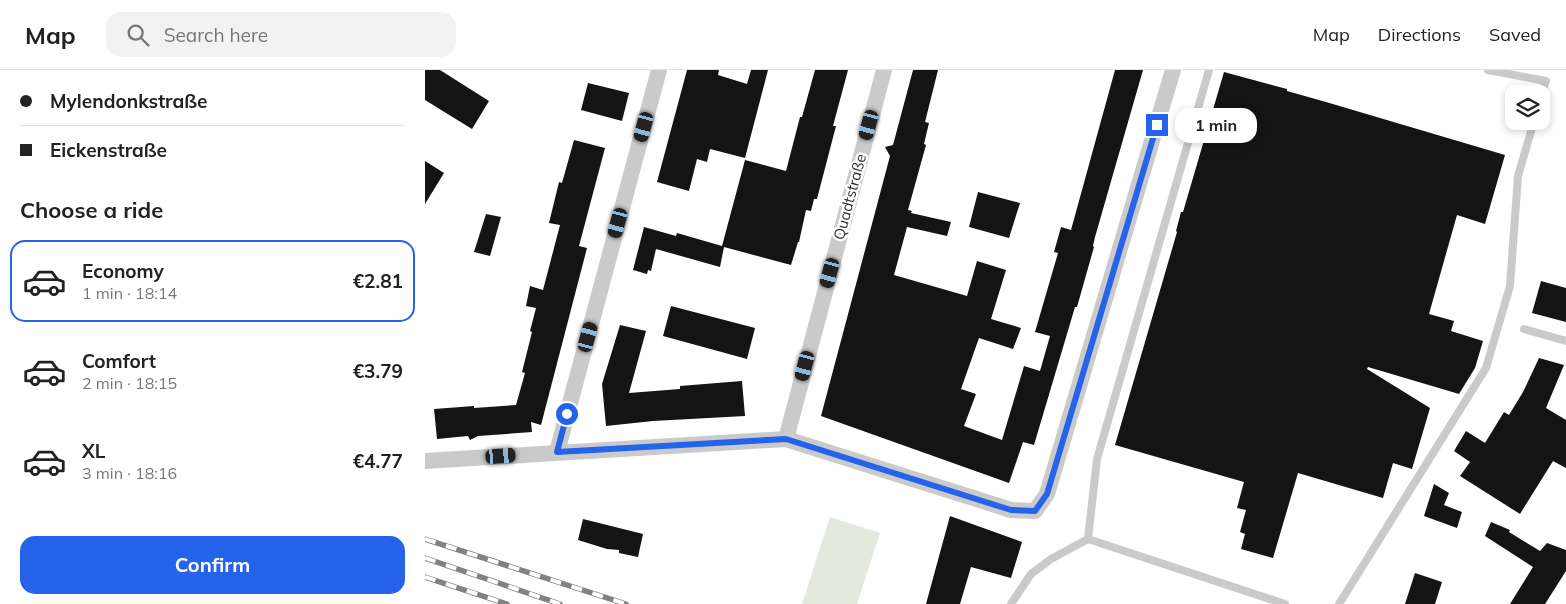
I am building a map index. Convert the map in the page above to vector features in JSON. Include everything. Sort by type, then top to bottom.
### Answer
[{"type":"street","points":[[557,452],[659,70]]},
{"type":"street","name":"Quadtstraße","points":[[786,439],[884,70]]},
{"type":"street","points":[[425,461],[786,439],[1011,510],[1035,511],[1047,494],[1173,70]]},
{"type":"lane","points":[[1088,539],[1097,459],[1209,70]]},
{"type":"lane","points":[[1488,70],[1546,80],[1544,85]]},
{"type":"lane","points":[[1339,604],[1486,368],[1510,286],[1517,176],[1531,130]]},
{"type":"lane","points":[[1524,329],[1566,341]]},
{"type":"lane","points":[[1011,604],[1031,574],[1051,559],[1088,539],[1285,604]]},
{"type":"shaded area","points":[[830,517],[880,533],[857,604],[802,604]]},
{"type":"building","points":[[425,70],[440,70],[489,101],[472,129],[425,100]]},
{"type":"building","points":[[687,70],[719,70],[718,75],[747,84],[751,70],[768,70],[745,158],[710,149],[707,162],[697,159],[689,191],[657,182]]},
{"type":"building","points":[[815,70],[848,70],[817,199],[814,199],[811,211],[806,210],[799,242],[791,265],[724,247],[720,267],[656,249],[651,271],[648,270],[647,274],[633,270],[644,227],[676,236],[677,233],[722,246],[745,160],[786,171]]},
{"type":"building","points":[[913,70],[938,70],[925,122],[929,123],[924,144],[926,145],[908,210],[912,211],[911,213],[951,222],[947,236],[907,227],[894,275],[967,296],[977,261],[1006,270],[991,319],[1021,328],[1013,349],[979,338],[961,389],[976,394],[964,426],[1002,440],[1024,366],[1040,371],[1050,336],[1035,332],[1058,253],[1054,252],[1061,227],[1071,230],[1115,70],[1143,70],[1077,307],[1075,307],[1034,445],[1023,442],[1009,483],[821,416],[890,156],[885,147],[893,145]]},
{"type":"building","points":[[1224,72],[1287,89],[1287,91],[1505,155],[1485,224],[1457,215],[1429,314],[1454,321],[1451,331],[1483,341],[1475,368],[1459,394],[1368,367],[1367,369],[1430,408],[1412,469],[1393,463],[1383,498],[1298,473],[1273,558],[1241,549],[1245,534],[1240,532],[1246,510],[1237,508],[1244,482],[1115,445],[1177,232],[1181,212],[1183,212]]},
{"type":"building","points":[[588,83],[629,93],[622,121],[581,110]]},
{"type":"building","points":[[574,140],[605,148],[579,246],[587,248],[541,425],[531,422],[532,432],[478,436],[470,440],[468,436],[437,439],[434,409],[516,405],[525,373],[522,372],[536,308],[526,306],[530,286],[543,290],[560,225],[549,223],[559,182],[562,183]]},
{"type":"building","points":[[425,161],[444,173],[425,204]]},
{"type":"building","points":[[978,192],[1020,203],[1009,238],[969,227]]},
{"type":"building","points":[[486,214],[501,217],[490,256],[474,252]]},
{"type":"building","points":[[1541,281],[1566,288],[1566,322],[1532,313]]},
{"type":"building","points":[[671,306],[755,328],[747,359],[663,336]]},
{"type":"building","points":[[620,325],[646,331],[629,393],[680,389],[680,386],[742,381],[745,416],[653,421],[606,426],[602,384]]},
{"type":"building","points":[[1539,358],[1564,365],[1546,408],[1566,420],[1566,468],[1553,461],[1520,514],[1460,476],[1470,462],[1454,451],[1466,431],[1485,443],[1504,412],[1509,415],[1523,392]]},
{"type":"building","points":[[1434,484],[1449,493],[1444,505],[1462,512],[1457,528],[1424,516]]},
{"type":"building","points":[[950,516],[1022,542],[1011,578],[971,567],[960,604],[926,604]]},
{"type":"building","points":[[583,519],[643,534],[638,557],[619,553],[619,550],[607,549],[578,540]]},
{"type":"building","points":[[1491,522],[1510,530],[1509,532],[1540,551],[1547,543],[1566,550],[1566,571],[1545,604],[1510,604],[1533,567],[1485,536]]},
{"type":"building","points":[[1415,573],[1442,582],[1435,604],[1405,604]]},
{"type":"railway","points":[[425,539],[626,604]]},
{"type":"railway","points":[[425,558],[560,604]]},
{"type":"railway","points":[[425,577],[507,604]]},
{"type":"route","points":[[567,414],[557,452],[786,439],[1011,510],[1035,511],[1047,494],[1157,125]]}]
